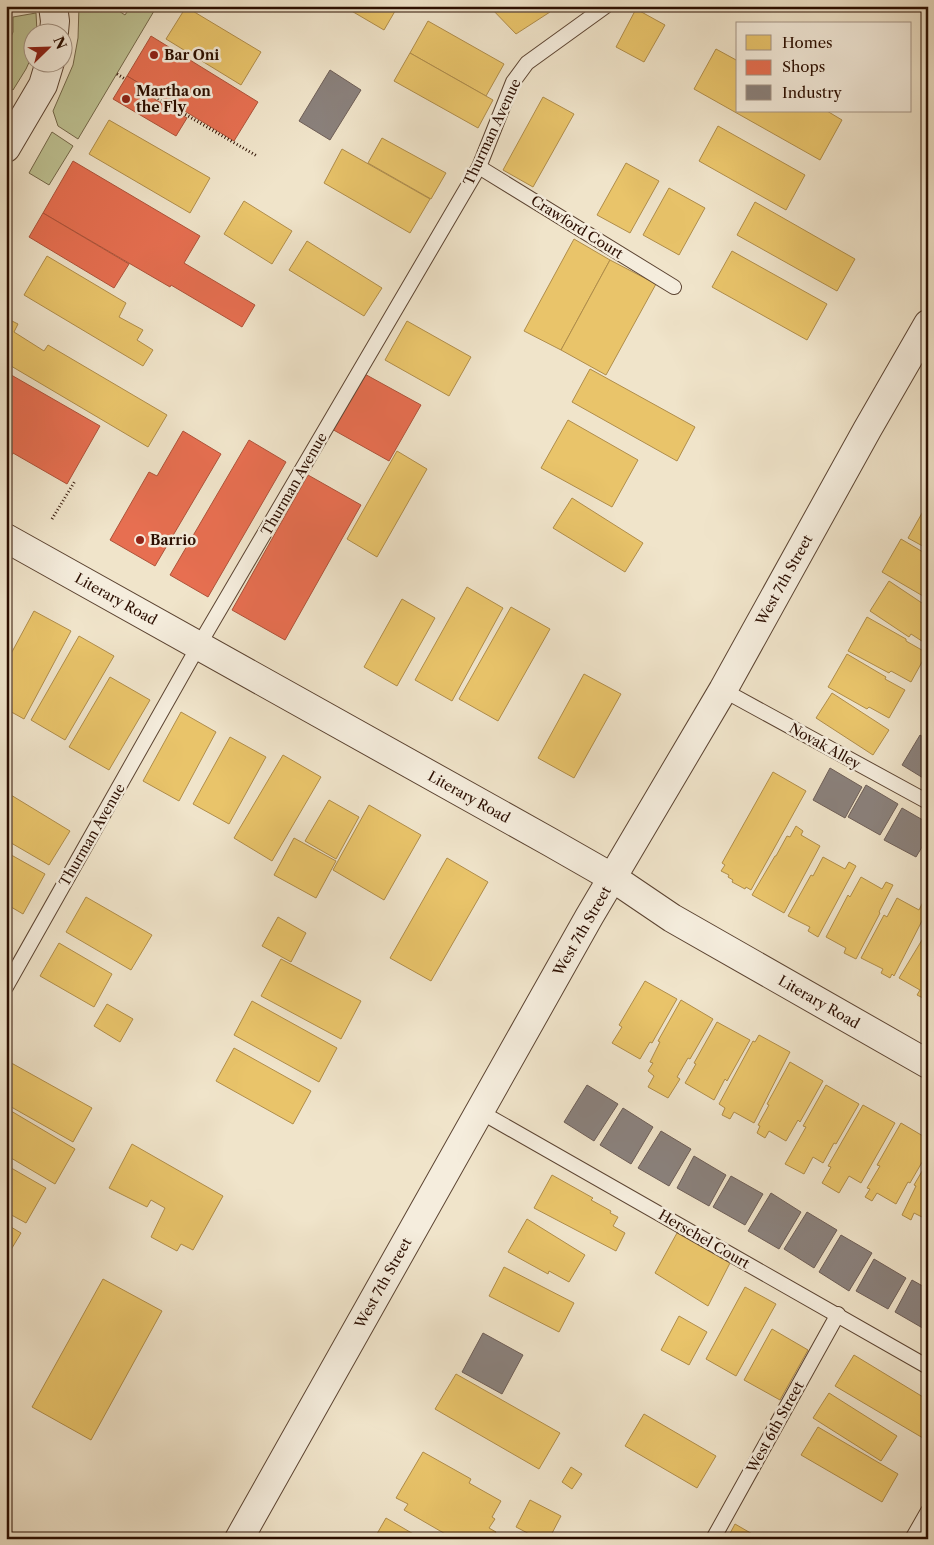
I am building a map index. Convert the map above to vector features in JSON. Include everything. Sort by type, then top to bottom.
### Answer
[{"type":"street","points":[[53,6],[55,22]]},
{"type":"street","points":[[6,148],[43,84],[47,72]]},
{"type":"street","name":"West 7th Street","points":[[239,1539],[589,917],[723,690],[928,324]]},
{"type":"street","name":"Literary Road","points":[[6,538],[199,645],[257,680],[550,842],[613,878],[672,918],[928,1064]]},
{"type":"lane","name":"Thurman Avenue","points":[[6,987],[199,645],[480,166],[513,82],[527,63],[606,6]]},
{"type":"lane","name":"Crawford Court","points":[[480,166],[674,286]]},
{"type":"lane","name":"Novak Alley","points":[[723,690],[928,802]]},
{"type":"lane","name":"Herschel Court","points":[[479,1112],[838,1314],[928,1367]]},
{"type":"lane","name":"West 6th Street","points":[[713,1539],[838,1314]]},
{"type":"lane","points":[[912,1539],[928,1511]]},
{"type":"path","points":[[117,74],[125,79]]},
{"type":"path","points":[[152,95],[257,156]]},
{"type":"path","points":[[52,519],[75,481]]},
{"type":"green space","points":[[79,6],[114,6],[125,15],[131,6],[157,6],[78,139],[58,126],[53,111],[70,72],[72,72],[78,38]]},
{"type":"green space","points":[[36,13],[36,22],[22,22],[22,72],[24,72],[13,90],[6,85],[6,49],[13,32],[13,17]]},
{"type":"green space","points":[[52,132],[73,146],[49,185],[29,173]]},
{"type":"building: Homes","points":[[343,6],[398,6],[384,30]]},
{"type":"building: Homes","points":[[489,6],[544,6],[550,12],[516,34]]},
{"type":"building: Homes","points":[[186,7],[261,52],[241,85],[166,39]]},
{"type":"building: Homes","points":[[636,9],[665,25],[644,62],[616,47]]},
{"type":"building: Homes","points":[[428,21],[504,64],[486,96],[410,53]]},
{"type":"building: Homes","points":[[716,49],[736,60],[736,112],[829,112],[842,120],[820,160],[694,89]]},
{"type":"building: Homes","points":[[410,53],[493,100],[478,128],[394,81]]},
{"type":"building: Homes","points":[[543,97],[574,114],[533,187],[503,170]]},
{"type":"building: Homes","points":[[109,120],[210,178],[190,213],[89,154]]},
{"type":"building: Homes","points":[[718,126],[805,175],[786,210],[699,161]]},
{"type":"building: Homes","points":[[382,138],[446,173],[431,199],[368,163]]},
{"type":"building: Homes","points":[[342,149],[430,199],[410,233],[324,183]]},
{"type":"building: Homes","points":[[626,163],[659,181],[630,233],[597,215]]},
{"type":"building: Homes","points":[[669,188],[705,208],[679,255],[643,235]]},
{"type":"building: Homes","points":[[244,201],[292,231],[272,264],[224,234]]},
{"type":"building: Homes","points":[[755,202],[855,259],[837,291],[737,235]]},
{"type":"building: Homes","points":[[574,239],[610,260],[561,350],[524,331]]},
{"type":"building: Homes","points":[[307,241],[382,288],[364,316],[289,270]]},
{"type":"building: Homes","points":[[732,251],[827,304],[807,340],[712,287]]},
{"type":"building: Homes","points":[[47,256],[126,303],[119,317],[143,330],[137,340],[153,350],[143,366],[24,295]]},
{"type":"building: Homes","points":[[610,260],[656,284],[606,375],[561,350]]},
{"type":"building: Homes","points":[[6,318],[18,324],[14,332],[44,351],[48,345],[167,415],[148,447],[6,363]]},
{"type":"building: Homes","points":[[407,321],[471,357],[449,396],[385,360]]},
{"type":"building: Homes","points":[[590,369],[695,427],[677,461],[572,402]]},
{"type":"building: Homes","points":[[568,420],[638,460],[612,507],[541,468]]},
{"type":"building: Homes","points":[[397,451],[427,469],[377,557],[347,539]]},
{"type":"building: Homes","points":[[572,498],[643,543],[625,572],[553,528]]},
{"type":"building: Homes","points":[[926,506],[928,508],[928,549],[908,538]]},
{"type":"building: Homes","points":[[901,539],[928,555],[928,599],[882,572]]},
{"type":"building: Homes","points":[[889,581],[928,607],[928,645],[911,634],[909,637],[870,611]]},
{"type":"building: Homes","points":[[467,587],[503,608],[452,701],[415,680]]},
{"type":"building: Homes","points":[[402,599],[435,618],[397,686],[364,667]]},
{"type":"building: Homes","points":[[511,607],[550,629],[498,721],[459,699]]},
{"type":"building: Homes","points":[[34,611],[71,631],[24,719],[6,709],[6,663]]},
{"type":"building: Homes","points":[[867,617],[927,653],[911,682],[891,671],[889,673],[848,651]]},
{"type":"building: Homes","points":[[79,636],[114,656],[65,740],[31,720]]},
{"type":"building: Homes","points":[[847,654],[905,690],[889,718],[869,707],[867,709],[828,687]]},
{"type":"building: Homes","points":[[584,674],[621,694],[574,778],[538,758]]},
{"type":"building: Homes","points":[[110,677],[150,700],[109,770],[69,747]]},
{"type":"building: Homes","points":[[832,693],[889,730],[873,755],[816,718]]},
{"type":"building: Homes","points":[[181,712],[216,732],[179,801],[143,781]]},
{"type":"building: Homes","points":[[230,737],[266,757],[229,824],[193,804]]},
{"type":"building: Homes","points":[[283,755],[321,777],[272,861],[234,838]]},
{"type":"building: Homes","points":[[773,772],[806,791],[751,890],[746,887],[745,889],[732,882],[733,880],[728,877],[729,875],[721,871],[725,865],[722,863]]},
{"type":"building: Homes","points":[[6,792],[70,831],[49,865],[6,840]]},
{"type":"building: Homes","points":[[329,800],[359,817],[336,859],[305,841]]},
{"type":"building: Homes","points":[[369,805],[421,835],[384,900],[333,870]]},
{"type":"building: Homes","points":[[796,826],[803,831],[801,835],[820,846],[784,913],[752,895],[787,836],[790,837]]},
{"type":"building: Homes","points":[[294,838],[336,861],[316,898],[274,875]]},
{"type":"building: Homes","points":[[6,852],[45,874],[23,914],[6,904]]},
{"type":"building: Homes","points":[[823,857],[845,869],[849,862],[856,866],[818,937],[808,931],[810,927],[788,916]]},
{"type":"building: Homes","points":[[447,858],[488,882],[431,981],[390,958]]},
{"type":"building: Homes","points":[[861,877],[882,889],[886,882],[893,885],[856,959],[844,953],[846,948],[826,937],[848,895],[850,897]]},
{"type":"building: Homes","points":[[86,897],[152,935],[131,970],[66,932]]},
{"type":"building: Homes","points":[[897,898],[919,910],[923,902],[928,905],[928,909],[894,976],[892,974],[890,978],[881,973],[883,969],[861,958],[884,915],[887,917]]},
{"type":"building: Homes","points":[[278,917],[306,933],[291,962],[262,946]]},
{"type":"building: Homes","points":[[928,930],[927,1000],[917,995],[920,990],[899,978]]},
{"type":"building: Homes","points":[[59,943],[112,974],[94,1007],[40,976]]},
{"type":"building: Homes","points":[[281,959],[361,1001],[341,1039],[261,996]]},
{"type":"building: Homes","points":[[645,981],[677,999],[652,1043],[650,1042],[640,1059],[612,1043],[622,1027],[619,1025]]},
{"type":"building: Homes","points":[[681,1000],[713,1019],[690,1059],[688,1058],[677,1077],[680,1079],[668,1098],[648,1087],[654,1076],[648,1071],[653,1063],[650,1062],[660,1042],[658,1041]]},
{"type":"building: Homes","points":[[252,1001],[337,1048],[319,1082],[234,1035]]},
{"type":"building: Homes","points":[[107,1004],[133,1019],[120,1042],[94,1026]]},
{"type":"building: Homes","points":[[717,1022],[750,1040],[714,1100],[685,1083]]},
{"type":"building: Homes","points":[[759,1035],[790,1052],[754,1123],[734,1112],[730,1119],[722,1115],[725,1108],[719,1104],[753,1041],[755,1042]]},
{"type":"building: Homes","points":[[234,1048],[311,1091],[293,1124],[216,1081]]},
{"type":"building: Homes","points":[[6,1060],[92,1108],[73,1142],[6,1104]]},
{"type":"building: Homes","points":[[790,1062],[823,1081],[800,1122],[798,1120],[786,1141],[769,1131],[765,1138],[757,1133],[760,1126],[758,1125]]},
{"type":"building: Homes","points":[[826,1085],[859,1104],[823,1163],[813,1157],[804,1174],[785,1164],[806,1127],[803,1126]]},
{"type":"building: Homes","points":[[863,1105],[895,1123],[861,1183],[849,1176],[839,1193],[822,1183],[831,1167],[828,1166]]},
{"type":"building: Homes","points":[[6,1108],[75,1149],[55,1184],[6,1155]]},
{"type":"building: Homes","points":[[901,1123],[928,1139],[928,1152],[896,1204],[877,1193],[872,1201],[865,1197],[870,1189],[867,1188],[880,1166],[877,1165]]},
{"type":"building: Homes","points":[[132,1144],[223,1196],[193,1250],[181,1244],[177,1251],[151,1237],[165,1208],[151,1200],[147,1207],[109,1188]]},
{"type":"building: Homes","points":[[928,1161],[928,1220],[914,1213],[911,1220],[902,1215],[916,1186],[914,1185]]},
{"type":"building: Homes","points":[[6,1165],[46,1188],[26,1223],[6,1212]]},
{"type":"building: Homes","points":[[552,1175],[593,1198],[591,1200],[618,1217],[613,1226],[625,1233],[616,1251],[534,1208]]},
{"type":"building: Homes","points":[[527,1219],[585,1255],[569,1282],[549,1271],[548,1274],[508,1252]]},
{"type":"building: Homes","points":[[6,1224],[21,1233],[6,1258]]},
{"type":"building: Homes","points":[[677,1233],[730,1263],[708,1306],[655,1273]]},
{"type":"building: Homes","points":[[504,1267],[574,1303],[559,1332],[489,1296]]},
{"type":"building: Homes","points":[[103,1279],[162,1311],[91,1440],[32,1407]]},
{"type":"building: Homes","points":[[745,1287],[776,1304],[736,1376],[706,1359]]},
{"type":"building: Homes","points":[[679,1316],[707,1332],[689,1365],[661,1350]]},
{"type":"building: Homes","points":[[772,1329],[808,1350],[780,1400],[744,1380]]},
{"type":"building: Homes","points":[[854,1355],[928,1400],[928,1441],[835,1386]]},
{"type":"building: Homes","points":[[456,1374],[560,1433],[539,1469],[435,1409]]},
{"type":"building: Homes","points":[[829,1393],[897,1436],[881,1461],[813,1418]]},
{"type":"building: Homes","points":[[644,1414],[716,1456],[697,1488],[625,1446]]},
{"type":"building: Homes","points":[[818,1427],[898,1474],[882,1502],[801,1455]]},
{"type":"building: Homes","points":[[423,1452],[471,1479],[469,1483],[501,1501],[492,1517],[495,1519],[489,1528],[496,1532],[492,1539],[454,1539],[404,1510],[408,1504],[396,1498]]},
{"type":"building: Homes","points":[[571,1467],[582,1474],[572,1489],[562,1482]]},
{"type":"building: Homes","points":[[530,1500],[561,1516],[549,1539],[539,1539],[516,1527]]},
{"type":"building: Homes","points":[[386,1518],[422,1539],[374,1539]]},
{"type":"building: Homes","points":[[735,1524],[761,1539],[727,1539]]},
{"type":"building: Shops","points":[[151,36],[258,102],[234,141],[127,76]]},
{"type":"building: Shops","points":[[127,76],[154,92],[151,97],[187,118],[176,136],[113,99]]},
{"type":"building: Shops","points":[[73,161],[200,236],[184,263],[255,305],[242,327],[43,213]]},
{"type":"building: Shops","points":[[43,213],[129,264],[114,288],[29,237]]},
{"type":"building: Shops","points":[[6,372],[100,426],[67,484],[13,453],[6,465]]},
{"type":"building: Shops","points":[[361,372],[421,405],[389,461],[330,428]]},
{"type":"building: Shops","points":[[183,431],[221,454],[155,566],[110,540],[149,472],[157,476]]},
{"type":"building: Shops","points":[[249,440],[286,462],[208,597],[170,575]]},
{"type":"building: Shops","points":[[308,475],[361,505],[285,640],[232,610]]},
{"type":"building: Industry","points":[[330,70],[361,90],[330,140],[299,121]]},
{"type":"building: Industry","points":[[920,735],[928,740],[928,781],[902,765]]},
{"type":"building: Industry","points":[[830,768],[862,787],[845,818],[813,800]]},
{"type":"building: Industry","points":[[866,785],[898,804],[880,835],[848,817]]},
{"type":"building: Industry","points":[[902,808],[928,823],[928,837],[916,857],[884,840]]},
{"type":"building: Industry","points":[[587,1085],[618,1104],[594,1141],[564,1122]]},
{"type":"building: Industry","points":[[623,1108],[653,1127],[631,1164],[600,1145]]},
{"type":"building: Industry","points":[[661,1131],[691,1149],[669,1186],[638,1168]]},
{"type":"building: Industry","points":[[694,1156],[726,1175],[709,1206],[677,1188]]},
{"type":"building: Industry","points":[[731,1176],[763,1194],[745,1225],[713,1207]]},
{"type":"building: Industry","points":[[771,1193],[801,1212],[779,1249],[748,1231]]},
{"type":"building: Industry","points":[[807,1212],[837,1230],[814,1268],[784,1249]]},
{"type":"building: Industry","points":[[841,1235],[872,1253],[849,1291],[819,1272]]},
{"type":"building: Industry","points":[[874,1259],[906,1278],[888,1309],[856,1291]]},
{"type":"building: Industry","points":[[912,1280],[928,1289],[928,1327],[926,1330],[895,1312]]},
{"type":"building: Industry","points":[[483,1333],[523,1355],[502,1394],[462,1372]]},
{"type":"place","name":"Bar Oni","points":[[154,55]]},
{"type":"place","name":"Martha on the Fly","points":[[126,99]]},
{"type":"place","name":"Barrio","points":[[140,540]]}]
